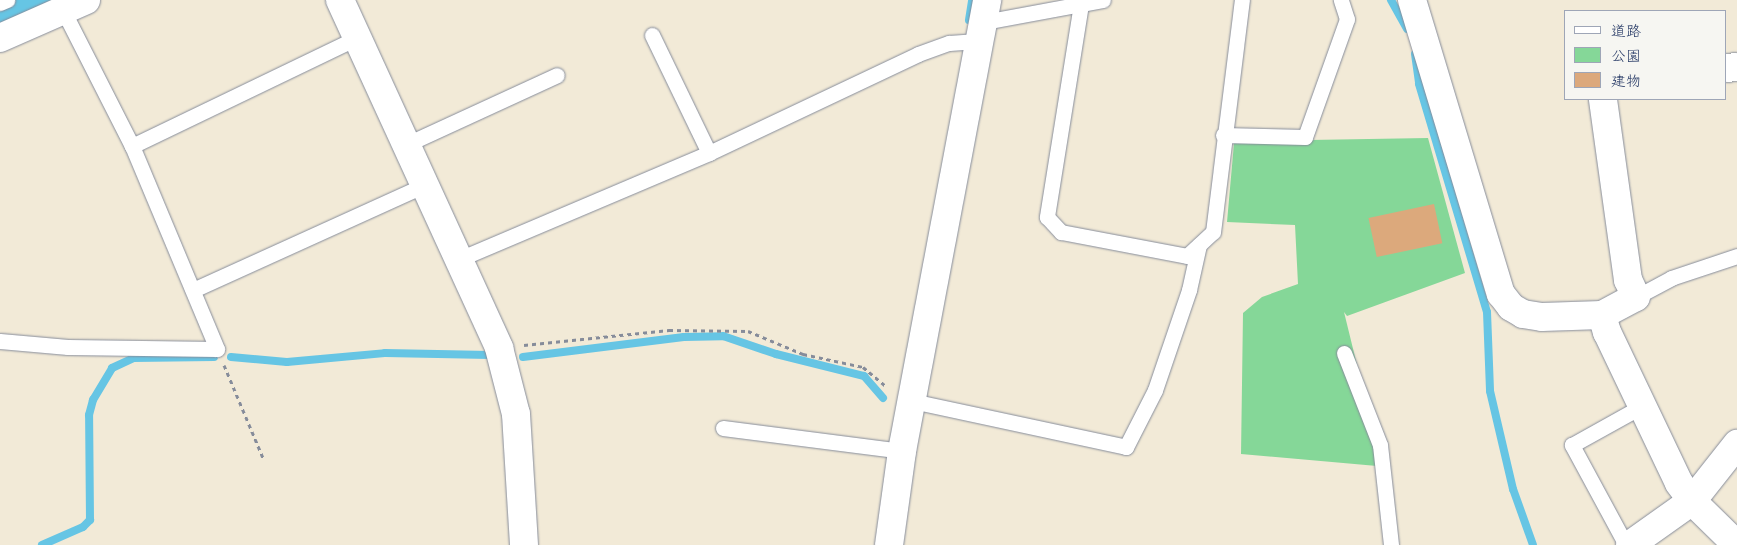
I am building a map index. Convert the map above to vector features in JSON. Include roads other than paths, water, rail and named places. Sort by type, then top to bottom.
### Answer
[{"type":"street","points":[[340,0],[499,348],[516,414],[524,545]]},
{"type":"street","points":[[1412,0],[1501,294],[1511,307],[1523,314],[1542,317],[1602,314],[1636,297],[1628,280],[1603,100]]},
{"type":"street","points":[[0,38],[75,5]]},
{"type":"street","points":[[889,545],[902,451],[902,396],[984,21]]},
{"type":"street","points":[[1602,314],[1607,332],[1679,483],[1692,501],[1737,545]]},
{"type":"street","points":[[1630,545],[1692,501],[1737,444]]},
{"type":"lane","points":[[0,3],[7,0]]},
{"type":"lane","points":[[458,260],[709,153],[918,54],[950,43],[984,21],[1103,0]]},
{"type":"lane","points":[[1081,4],[1047,217],[1061,232],[1187,256],[1213,232],[1223,136],[1242,0]]},
{"type":"lane","points":[[1223,136],[1305,138],[1347,19],[1341,0]]},
{"type":"lane","points":[[0,340],[68,347],[217,349],[75,5]]},
{"type":"lane","points":[[652,35],[709,153]]},
{"type":"lane","points":[[132,146],[356,38]]},
{"type":"lane","points":[[405,145],[557,75]]},
{"type":"lane","points":[[193,290],[425,185]]},
{"type":"lane","points":[[902,396],[1126,447],[1155,390],[1189,290],[1199,245]]},
{"type":"lane","points":[[1636,297],[1671,278],[1737,256]]},
{"type":"lane","points":[[1344,352],[1380,444],[1391,545]]},
{"type":"lane","points":[[1626,545],[1572,445],[1642,406]]},
{"type":"lane","points":[[722,428],[902,451]]},
{"type":"waterway","points":[[0,20],[41,0]]},
{"type":"waterway","points":[[969,20],[972,0]]},
{"type":"waterway","points":[[1391,0],[1407,29]]},
{"type":"waterway","points":[[1415,54],[1419,84],[1487,312],[1490,391],[1513,489],[1533,545]]},
{"type":"waterway","points":[[523,357],[684,337],[723,336],[776,354],[864,376],[883,398]]},
{"type":"waterway","points":[[231,357],[287,362],[385,353],[490,355]]},
{"type":"waterway","points":[[42,545],[83,527],[90,520],[89,415],[93,400],[112,368],[133,358],[214,357]]}]
